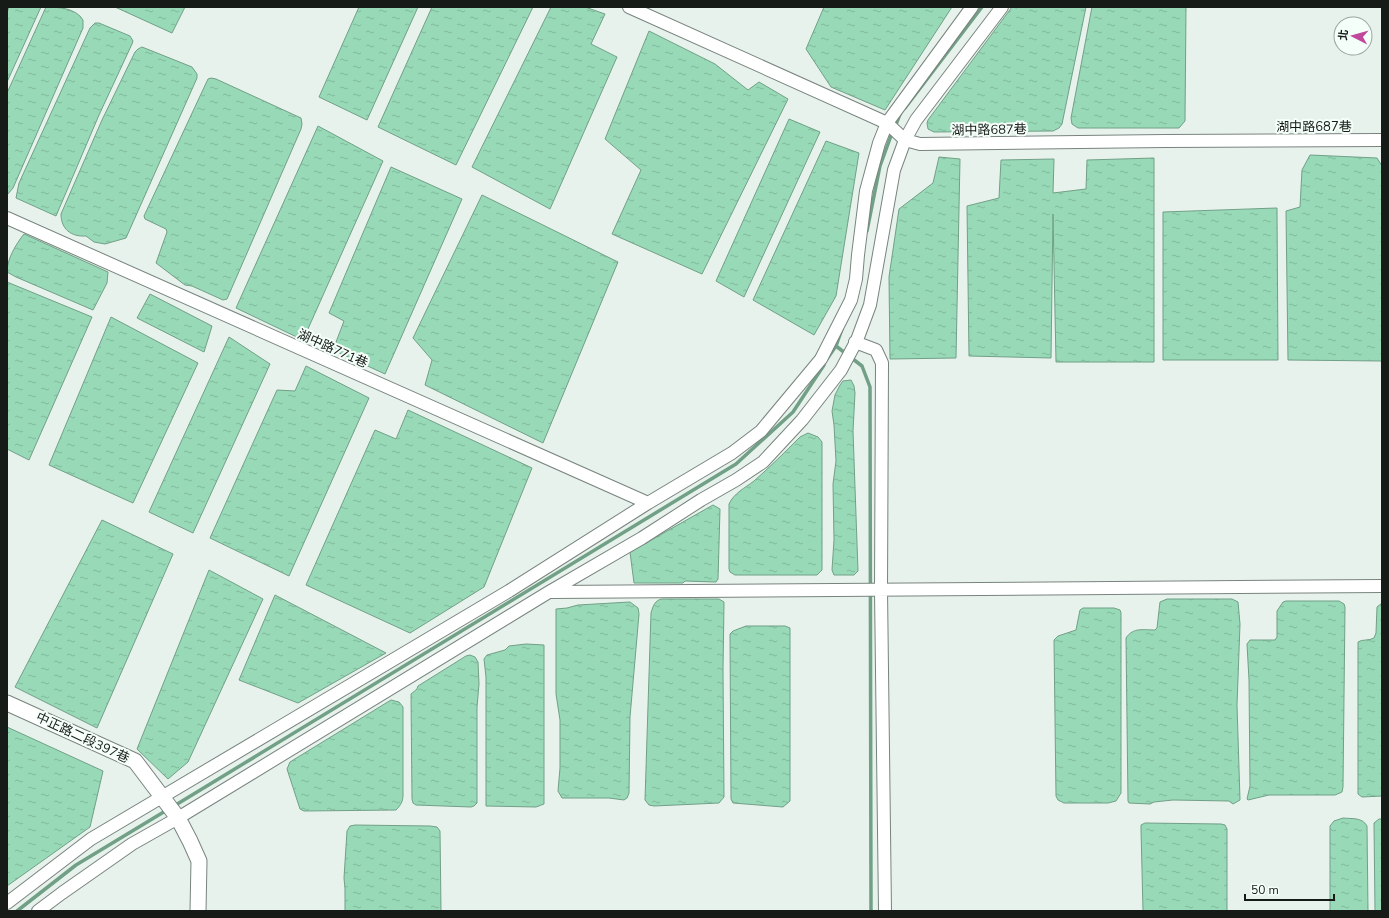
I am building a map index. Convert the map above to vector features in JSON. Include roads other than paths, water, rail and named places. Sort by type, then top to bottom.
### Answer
[{"type":"street","points":[[630,7],[887,123],[905,140]]},
{"type":"street","points":[[7,903],[91,839],[509,592],[648,503],[732,453],[761,432],[820,359],[851,300],[856,279],[866,191],[879,143],[887,123],[972,7]]},
{"type":"street","points":[[38,911],[132,844],[178,818],[549,592],[642,538],[763,462],[802,420],[841,370],[855,342],[870,305],[894,170],[905,140],[916,120],[1002,7]]},
{"type":"street","name":"湖中路687巷","points":[[905,140],[920,144],[1166,140],[1382,140]]},
{"type":"street","name":"湖中路771巷","points":[[7,218],[648,503]]},
{"type":"street","points":[[855,342],[876,350],[882,363],[881,590],[885,911]]},
{"type":"street","points":[[549,592],[1382,586]]},
{"type":"street","name":"中正路二段397巷","points":[[7,703],[135,761],[178,818],[199,861],[198,911]]},
{"type":"water","points":[[9,7],[41,7],[7,82],[7,13]]},
{"type":"water","points":[[46,7],[66,9],[76,13],[83,20],[83,28],[13,188],[7,195],[7,93]]},
{"type":"water","points":[[115,7],[185,7],[172,33]]},
{"type":"water","points":[[359,7],[418,7],[367,120],[319,97]]},
{"type":"water","points":[[432,7],[533,7],[456,165],[378,127]]},
{"type":"water","points":[[551,7],[585,7],[605,14],[591,44],[617,57],[550,209],[472,167]]},
{"type":"water","points":[[824,7],[952,7],[885,110],[831,87],[806,49]]},
{"type":"water","points":[[1012,7],[1086,7],[1062,124],[1059,128],[1053,131],[934,132],[928,129],[928,120]]},
{"type":"water","points":[[1092,7],[1186,7],[1185,121],[1179,128],[1078,128],[1072,124],[1071,118]]},
{"type":"water","points":[[95,23],[99,23],[130,36],[133,41],[99,115],[56,216],[16,198],[19,183],[90,28]]},
{"type":"water","points":[[649,31],[715,64],[748,90],[759,82],[788,99],[702,274],[612,234],[641,170],[605,139]]},
{"type":"water","points":[[142,47],[192,67],[197,74],[197,78],[126,238],[105,244],[94,242],[86,236],[76,235],[68,231],[63,224],[61,214],[102,120],[135,52]]},
{"type":"water","points":[[211,78],[301,118],[302,124],[227,299],[223,300],[192,286],[185,285],[156,263],[167,232],[166,229],[145,219],[144,216],[208,79]]},
{"type":"water","points":[[789,119],[820,132],[744,297],[716,281]]},
{"type":"water","points":[[318,126],[383,161],[303,340],[236,308]]},
{"type":"water","points":[[826,141],[859,153],[836,296],[814,335],[753,300]]},
{"type":"water","points":[[1310,155],[1377,158],[1382,166],[1382,361],[1288,360],[1286,211],[1300,207],[1302,170]]},
{"type":"water","points":[[939,157],[960,159],[956,358],[890,359],[889,277],[899,209],[933,183]]},
{"type":"water","points":[[1154,158],[1154,362],[1056,362],[1053,214],[1051,358],[969,356],[967,206],[999,198],[1001,160],[1054,159],[1053,193],[1086,189],[1087,160]]},
{"type":"water","points":[[391,167],[462,199],[385,374],[333,350],[344,321],[329,313]]},
{"type":"water","points":[[482,195],[618,262],[543,443],[425,385],[432,360],[413,338]]},
{"type":"water","points":[[1277,208],[1278,360],[1163,360],[1163,212]]},
{"type":"water","points":[[24,234],[108,272],[107,283],[93,310],[7,272],[7,267],[12,252]]},
{"type":"water","points":[[7,282],[92,317],[29,460],[7,449]]},
{"type":"water","points":[[150,294],[212,326],[204,352],[137,318]]},
{"type":"water","points":[[111,317],[198,363],[133,503],[49,465]]},
{"type":"water","points":[[229,337],[270,364],[193,533],[149,512]]},
{"type":"water","points":[[306,366],[369,398],[289,576],[210,538],[277,390],[295,391]]},
{"type":"water","points":[[851,380],[855,393],[853,431],[858,571],[854,575],[834,575],[832,570],[834,540],[833,484],[836,461],[832,411],[835,395],[840,385],[843,381]]},
{"type":"water","points":[[408,410],[532,468],[484,587],[410,633],[306,585],[375,430],[396,439]]},
{"type":"water","points":[[808,433],[818,437],[822,442],[822,570],[817,575],[735,575],[730,572],[729,569],[729,504],[731,500],[760,476],[800,437]]},
{"type":"water","points":[[713,505],[720,509],[718,579],[716,582],[685,581],[683,583],[634,583],[630,552]]},
{"type":"water","points":[[102,520],[173,554],[97,728],[15,687]]},
{"type":"water","points":[[209,570],[263,599],[188,762],[168,779],[137,749]]},
{"type":"water","points":[[275,595],[386,653],[298,703],[239,680]]},
{"type":"water","points":[[662,599],[719,599],[724,602],[724,797],[719,803],[654,806],[649,805],[645,800],[651,613],[656,602]]},
{"type":"water","points":[[1167,599],[1232,599],[1238,602],[1240,624],[1237,705],[1240,800],[1233,804],[1229,801],[1173,800],[1154,802],[1150,804],[1129,803],[1128,801],[1126,638],[1129,634],[1135,631],[1155,630],[1157,628],[1160,602]]},
{"type":"water","points":[[1339,601],[1344,604],[1345,607],[1343,787],[1342,792],[1335,795],[1269,795],[1248,800],[1250,786],[1249,680],[1247,644],[1250,640],[1275,640],[1277,637],[1277,611],[1283,602]]},
{"type":"water","points":[[630,602],[638,608],[639,614],[630,717],[629,793],[627,798],[624,800],[609,798],[562,798],[558,791],[560,768],[560,720],[556,694],[556,609],[578,605]]},
{"type":"water","points":[[1382,603],[1382,796],[1362,797],[1358,794],[1358,642],[1374,638],[1376,633],[1377,607]]},
{"type":"water","points":[[1083,608],[1114,608],[1120,610],[1121,613],[1121,793],[1116,801],[1108,803],[1064,803],[1058,800],[1056,796],[1054,640],[1058,636],[1076,630],[1080,610]]},
{"type":"water","points":[[746,626],[785,626],[790,628],[790,801],[783,807],[733,803],[731,799],[730,634],[733,631]]},
{"type":"water","points":[[526,644],[544,645],[544,804],[536,807],[486,806],[486,677],[484,659],[487,655],[505,650],[509,646]]},
{"type":"water","points":[[470,655],[475,657],[478,662],[477,803],[471,807],[416,805],[413,803],[412,799],[411,694],[417,689],[418,686]]},
{"type":"water","points":[[391,700],[399,702],[403,707],[403,797],[398,808],[396,810],[304,811],[300,809],[287,769],[290,762]]},
{"type":"water","points":[[7,727],[103,771],[90,827],[7,886]]},
{"type":"water","points":[[1343,818],[1360,820],[1367,826],[1368,911],[1330,911],[1330,826],[1334,821]]},
{"type":"water","points":[[1379,819],[1382,819],[1382,911],[1375,911],[1374,823]]},
{"type":"water","points":[[1145,823],[1225,825],[1227,829],[1227,911],[1143,911],[1141,825]]},
{"type":"water","points":[[350,826],[437,827],[440,831],[441,911],[345,911],[344,878],[347,831]]},
{"type":"waterway","points":[[905,108],[982,7]]},
{"type":"waterway","points":[[895,127],[900,114]]},
{"type":"waterway","points":[[867,231],[880,166],[892,133]]},
{"type":"waterway","points":[[827,359],[836,346],[842,329]]},
{"type":"waterway","points":[[836,346],[862,366],[870,387],[871,911]]},
{"type":"waterway","points":[[174,806],[736,464],[793,412],[824,365]]},
{"type":"waterway","points":[[17,911],[76,865],[167,810]]}]
